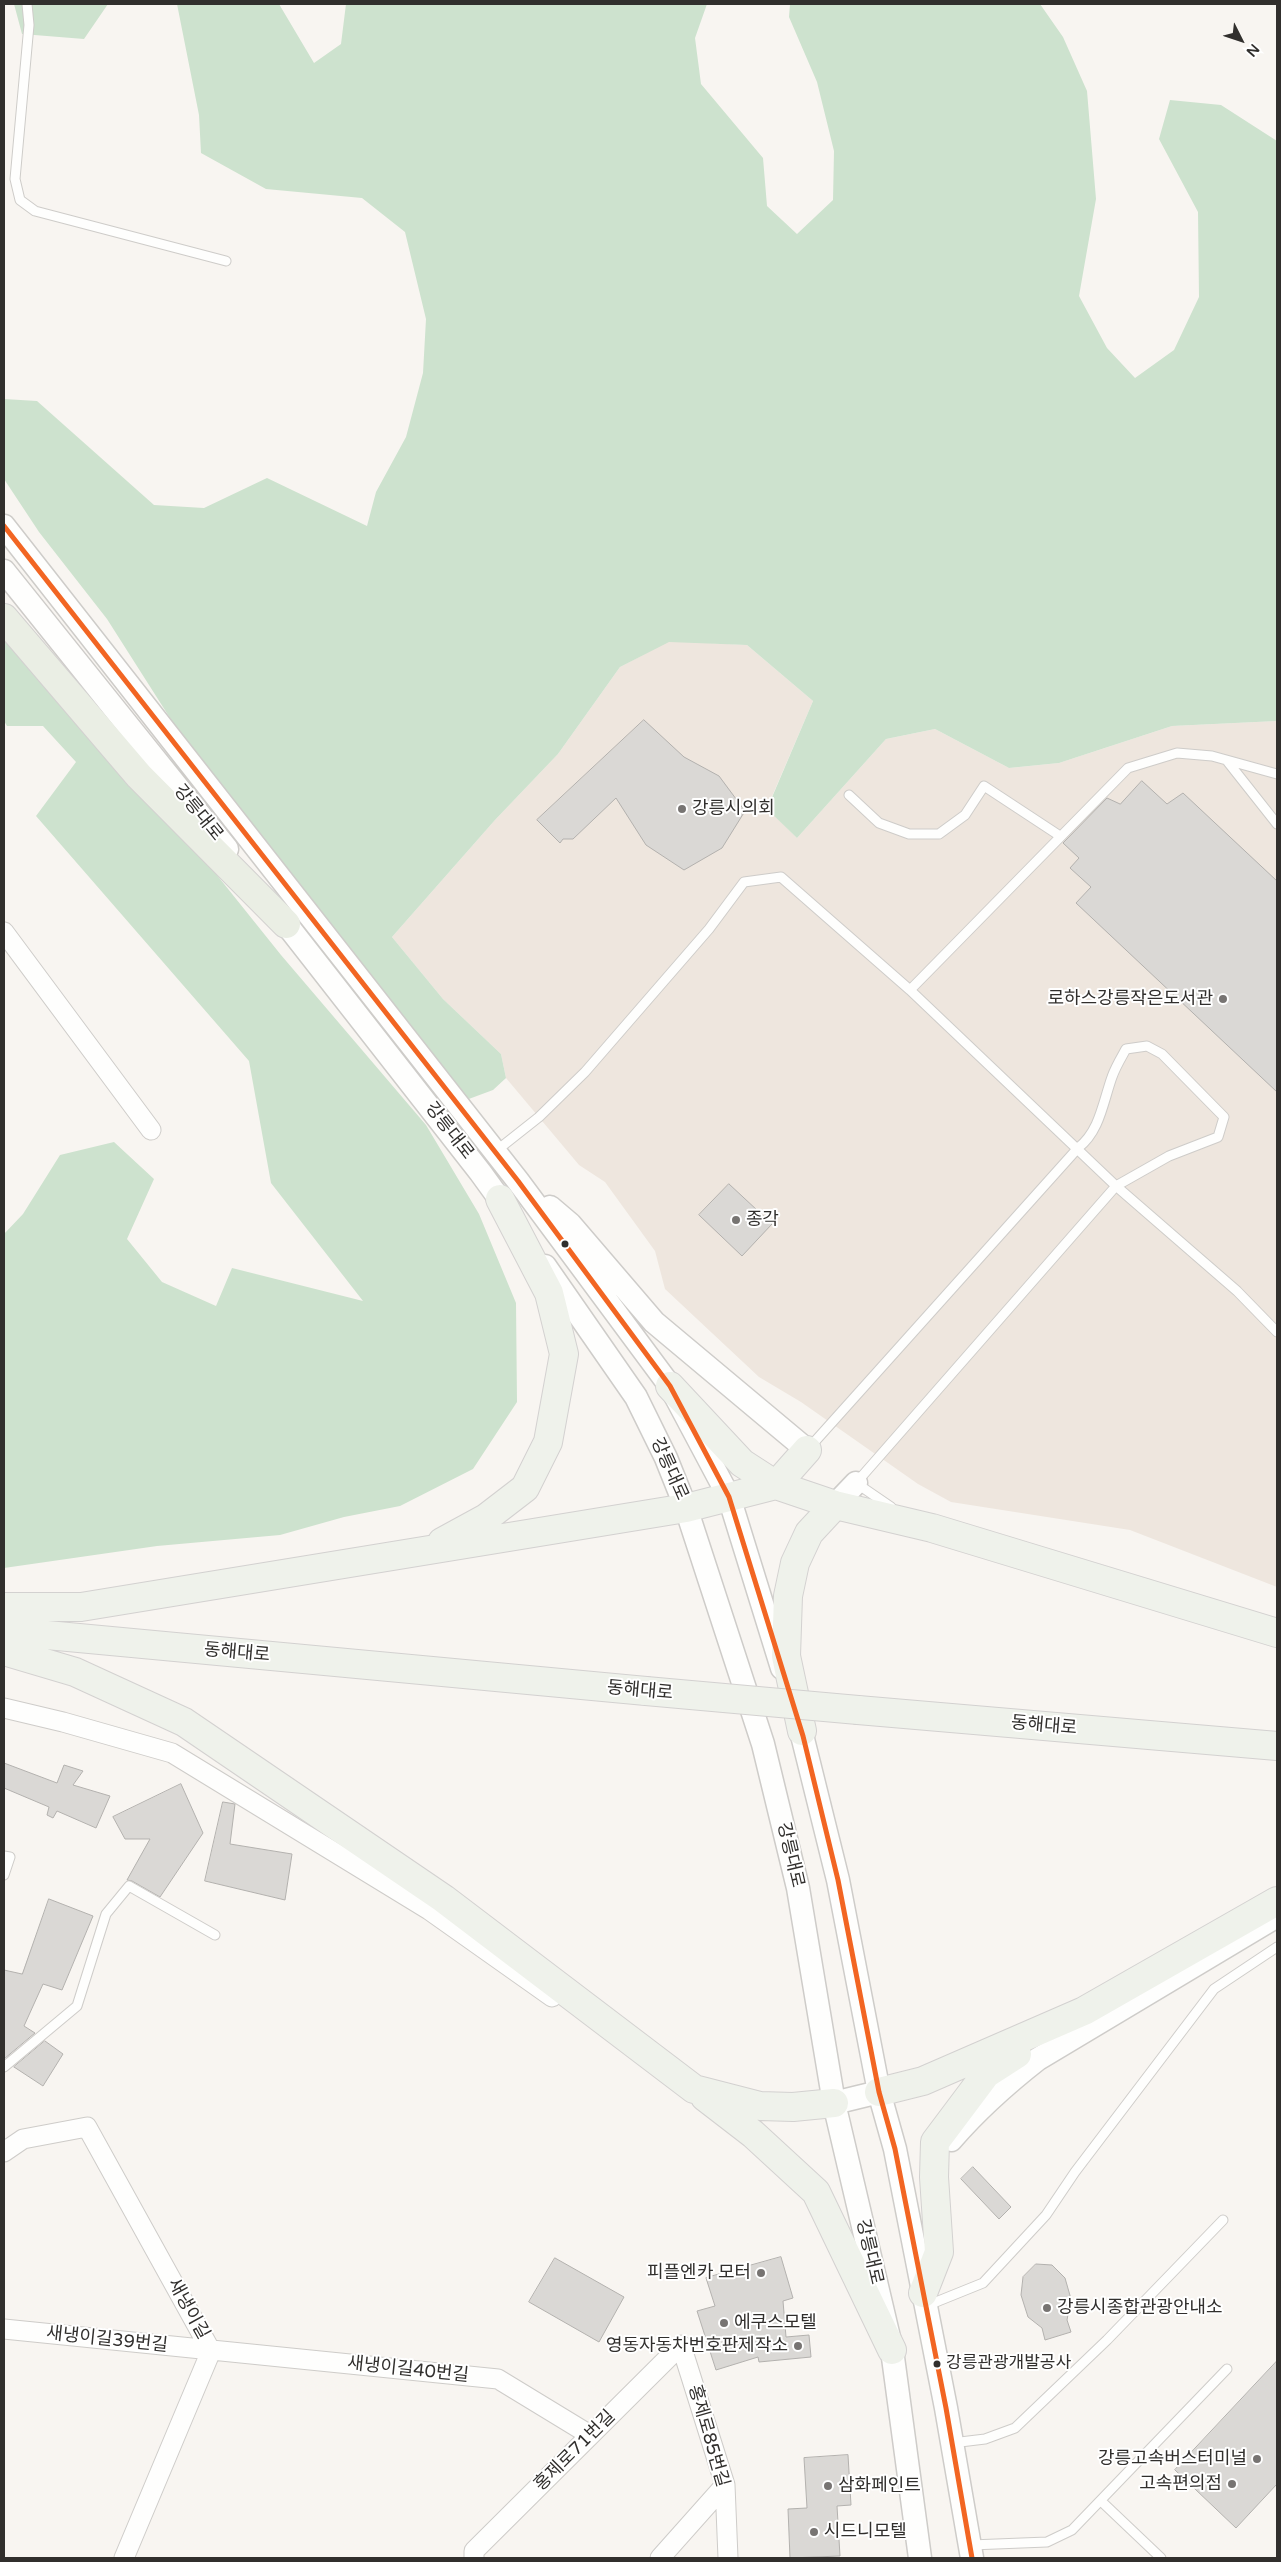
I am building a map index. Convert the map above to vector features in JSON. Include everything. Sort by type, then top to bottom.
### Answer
[{"type":"highway","points":[[4,618],[139,776],[286,924]]},
{"type":"main road","points":[[421,1553],[486,1518],[524,1488],[548,1442],[564,1354],[549,1293],[509,1190]]},
{"type":"main road","points":[[670,1386],[742,1463],[776,1485],[835,1505],[932,1528],[1277,1633]]},
{"type":"main road","points":[[4,1607],[81,1606],[421,1553],[686,1508],[776,1485],[807,1450]]},
{"type":"main road","points":[[802,1731],[786,1656],[788,1596],[795,1563],[809,1533],[835,1505]]},
{"type":"main road","name":"동해대로","points":[[4,1631],[646,1691],[1277,1746]]},
{"type":"main road","points":[[4,1652],[75,1672],[184,1722],[444,1899],[753,2134],[816,2192],[892,2350]]},
{"type":"main road","points":[[924,2299],[939,2252],[934,2177],[935,2142],[986,2074],[1084,2011],[1277,1901]]},
{"type":"main road","points":[[880,2092],[923,2081],[1084,2011]]},
{"type":"main road","points":[[694,2089],[760,2106],[792,2107],[834,2103]]},
{"type":"street","name":"강릉대로","points":[[4,526],[496,1151],[509,1190],[636,1397],[666,1458],[686,1508],[763,1744],[798,1888],[834,2103],[892,2350],[920,2558]]},
{"type":"street","name":"강릉대로","points":[[4,571],[286,924],[670,1386],[729,1497],[802,1731],[838,1880],[880,2092],[895,2149],[972,2552]]},
{"type":"street","points":[[4,932],[151,1130]]},
{"type":"street","points":[[509,1190],[570,1224],[654,1322],[807,1450]]},
{"type":"street","points":[[835,1505],[856,1483]]},
{"type":"street","points":[[4,1708],[63,1722],[172,1753],[429,1910],[652,2068],[755,2150],[799,2176]]},
{"type":"street","points":[[935,2154],[1008,2082],[1038,2059],[1277,1916]]},
{"type":"street","points":[[834,2103],[880,2092]]},
{"type":"street","name":"새냉이길","points":[[4,2152],[23,2139],[87,2127],[211,2351],[124,2558]]},
{"type":"street","name":"새냉이길39번길","points":[[4,2329],[211,2351]]},
{"type":"street","name":"홍제로71번길","points":[[474,2558],[474,2551],[680,2345]]},
{"type":"street","name":"홍제로85번길","points":[[680,2345],[725,2485],[728,2558]]},
{"type":"street","name":"새냉이길40번길","points":[[211,2351],[498,2379],[590,2435]]},
{"type":"street","points":[[660,2558],[725,2485]]},
{"type":"lane","points":[[27,4],[29,25],[15,179],[20,200],[35,211],[226,261]]},
{"type":"lane","points":[[910,990],[1128,768],[1177,753],[1212,756],[1277,774]]},
{"type":"lane","points":[[1228,761],[1277,824]]},
{"type":"lane","points":[[849,795],[879,822],[909,834],[939,834],[965,815],[984,786],[1060,836]]},
{"type":"lane","points":[[496,1151],[539,1117],[585,1072],[709,930],[744,882],[781,877],[910,990],[1116,1186],[1237,1291],[1277,1332]]},
{"type":"lane","points":[[807,1450],[1078,1148],[1086,1142],[1096,1126],[1112,1076],[1126,1049],[1147,1046],[1162,1054],[1224,1117],[1218,1137],[1169,1156],[1116,1186],[856,1483],[882,1502],[932,1528]]},
{"type":"lane","points":[[4,1856],[10,1857],[4,1875]]},
{"type":"lane","points":[[4,2067],[77,2006],[106,1914],[129,1886],[215,1934]]},
{"type":"lane","points":[[924,2299],[983,2283],[1046,2215],[1075,2172],[1214,1989],[1277,1947]]},
{"type":"lane","points":[[952,2443],[985,2439],[1016,2428],[1107,2340],[1223,2220]]},
{"type":"lane","points":[[972,2552],[1047,2542],[1072,2530],[1227,2369]]},
{"type":"lane","points":[[1101,2501],[1161,2558]]},
{"type":"shaded area","points":[[669,641],[747,645],[813,701],[767,808],[797,838],[886,739],[935,729],[1009,768],[1059,763],[1172,726],[1277,721],[1277,1587],[1130,1530],[951,1502],[918,1484],[801,1402],[759,1377],[665,1289],[655,1251],[605,1182],[579,1165],[506,1078],[501,1054],[443,999],[392,937],[495,820],[558,754],[620,667]]},
{"type":"green space","points":[[14,4],[108,4],[84,39],[22,34]]},
{"type":"green space","points":[[177,4],[279,4],[314,63],[341,44],[346,4],[707,4],[695,38],[701,84],[763,158],[767,206],[797,234],[833,200],[834,151],[817,82],[789,17],[790,4],[1040,4],[1063,37],[1087,91],[1096,199],[1079,296],[1107,348],[1135,378],[1174,350],[1199,297],[1198,212],[1159,139],[1170,100],[1221,105],[1277,141],[1277,721],[1172,726],[1059,763],[1009,768],[935,729],[886,739],[797,838],[767,809],[813,701],[747,645],[669,642],[620,667],[558,754],[495,820],[392,937],[443,999],[501,1054],[506,1078],[493,1090],[458,1103],[340,975],[198,762],[107,619],[39,532],[4,479],[4,399],[37,401],[154,505],[204,508],[267,478],[367,526],[376,492],[406,437],[423,373],[426,319],[405,232],[362,198],[266,189],[201,153],[199,115]]},
{"type":"green space","points":[[4,623],[67,688],[281,955],[426,1125],[479,1214],[516,1303],[517,1402],[473,1469],[400,1506],[344,1517],[280,1535],[157,1546],[4,1568],[4,1234],[23,1214],[60,1155],[114,1142],[154,1179],[127,1239],[162,1282],[216,1306],[232,1268],[363,1301],[271,1183],[249,1061],[36,816],[76,762],[43,726],[7,726],[4,721]]},
{"type":"building","name":"강릉시의회","points":[[644,720],[684,757],[719,776],[745,811],[722,848],[684,870],[646,845],[616,798],[573,839],[563,839],[560,843],[537,820]]},
{"type":"building","points":[[1142,781],[1167,804],[1183,793],[1277,881],[1277,1092],[1076,903],[1091,887],[1070,868],[1079,858],[1063,843],[1107,798],[1120,804]]},
{"type":"building","name":"종각","points":[[729,1184],[772,1224],[742,1256],[699,1215]]},
{"type":"building","points":[[4,1763],[57,1783],[64,1765],[83,1771],[73,1785],[110,1796],[96,1828],[57,1811],[53,1818],[47,1815],[49,1807],[4,1788]]},
{"type":"building","points":[[181,1784],[203,1833],[160,1897],[127,1880],[150,1839],[125,1839],[113,1817]]},
{"type":"building","points":[[223,1802],[235,1804],[230,1844],[292,1854],[285,1900],[205,1881]]},
{"type":"building","points":[[49,1899],[93,1916],[62,1990],[43,1984],[24,2026],[35,2033],[4,2059],[4,1970],[22,1974]]},
{"type":"building","points":[[45,2041],[63,2054],[43,2086],[14,2067]]},
{"type":"building","points":[[973,2167],[1011,2207],[999,2219],[961,2179]]},
{"type":"building","points":[[781,2257],[793,2298],[783,2301],[786,2337],[809,2335],[811,2357],[759,2362],[758,2357],[716,2370],[697,2311],[715,2306],[706,2278]]},
{"type":"building","points":[[555,2258],[624,2297],[599,2342],[529,2302]]},
{"type":"building","name":"강릉시종합관광안내소","points":[[1036,2264],[1052,2265],[1065,2278],[1071,2299],[1067,2320],[1071,2332],[1045,2340],[1042,2328],[1028,2317],[1021,2295],[1023,2277]]},
{"type":"building","points":[[1277,2361],[1277,2484],[1236,2528],[1175,2470]]},
{"type":"building","points":[[848,2455],[851,2505],[837,2506],[840,2556],[790,2558],[788,2509],[807,2508],[804,2458]]},
{"type":"transit line","points":[[4,526],[518,1181],[670,1386],[729,1497],[803,1736],[838,1880],[879,2092],[895,2149],[946,2408],[972,2558]]},
{"type":"place","name":"강릉시의회","points":[[682,809]]},
{"type":"place","name":"로하스강릉작은도서관","points":[[1223,999]]},
{"type":"place","name":"종각","points":[[736,1220]]},
{"type":"place","name":"피플엔카 모터","points":[[761,2273]]},
{"type":"place","name":"강릉시종합관광안내소","points":[[1047,2308]]},
{"type":"place","name":"에쿠스모텔","points":[[724,2323]]},
{"type":"place","name":"영동자동차번호판제작소","points":[[798,2346]]},
{"type":"place","name":"강릉관광개발공사","points":[[937,2364]]},
{"type":"place","name":"강릉고속버스터미널","points":[[1257,2459]]},
{"type":"place","name":"고속편의점","points":[[1232,2484]]},
{"type":"place","name":"삼화페인트","points":[[828,2486]]},
{"type":"place","name":"시드니모텔","points":[[814,2532]]}]
